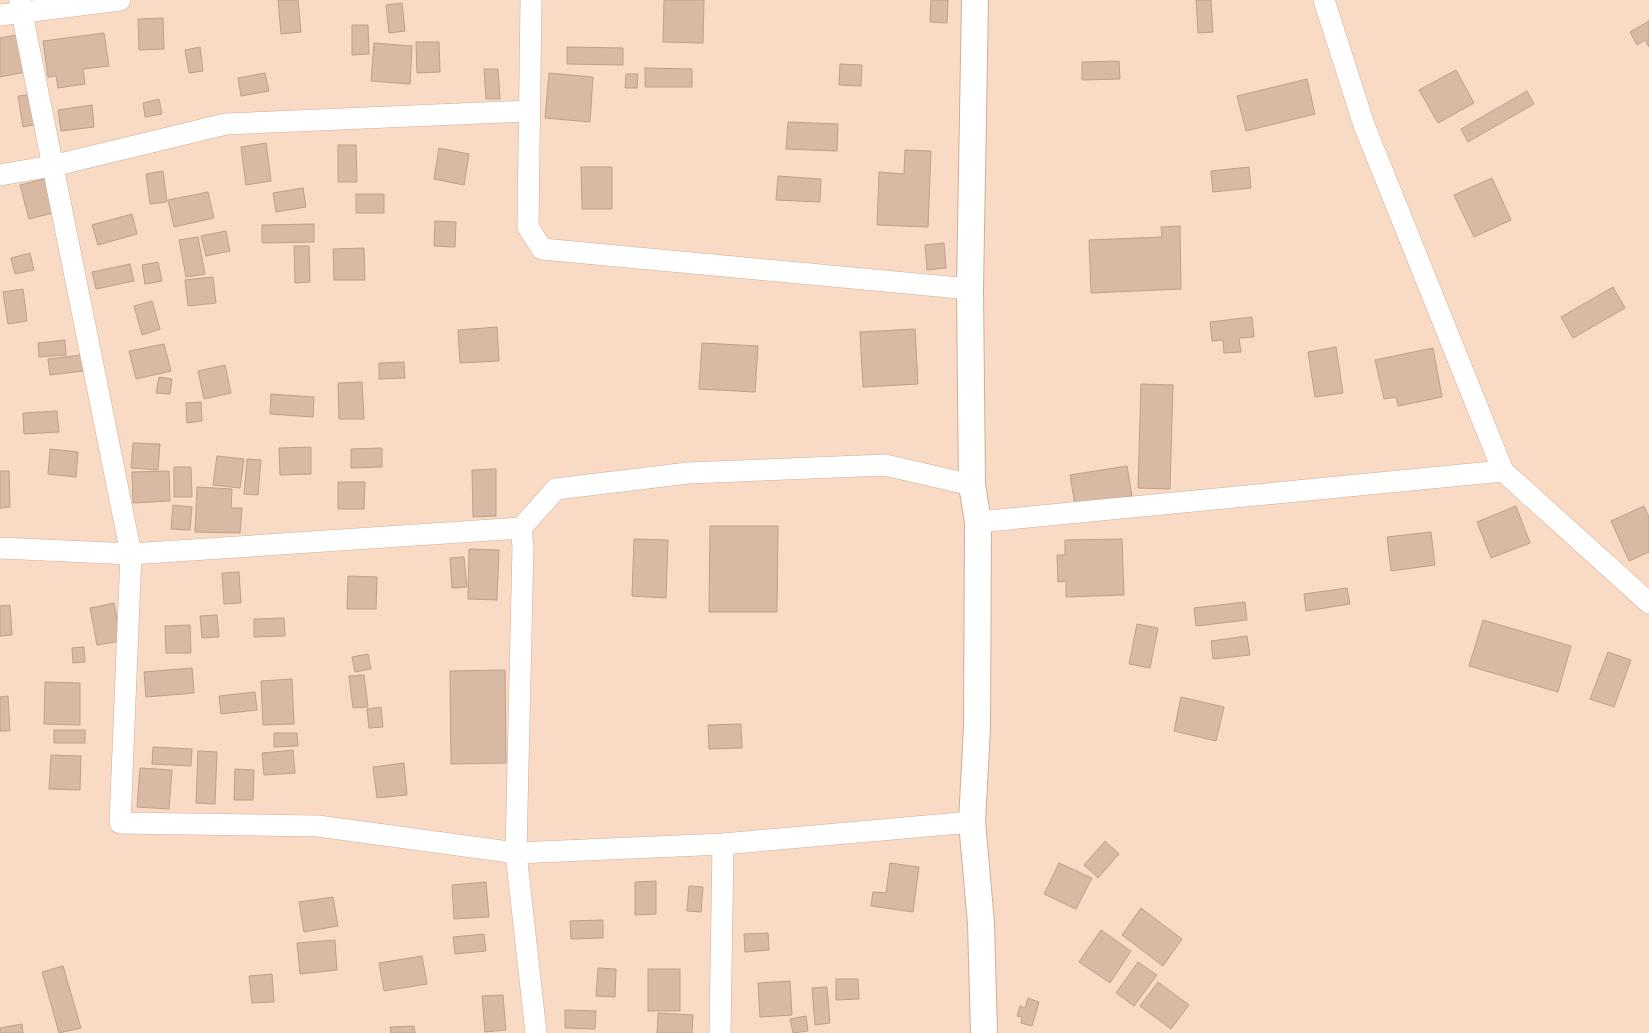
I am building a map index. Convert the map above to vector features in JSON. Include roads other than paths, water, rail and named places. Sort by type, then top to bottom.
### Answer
[{"type":"street","points":[[0,15],[21,6],[120,0]]},
{"type":"street","points":[[531,0],[528,227],[542,249],[970,289]]},
{"type":"street","points":[[975,0],[970,289],[972,485],[978,522],[977,728],[972,822],[981,922],[984,1033]]},
{"type":"street","points":[[1324,0],[1364,125],[1503,471],[1649,603]]},
{"type":"street","points":[[21,6],[131,554],[120,823],[318,826],[516,852],[722,844],[972,822]]},
{"type":"street","points":[[0,175],[52,166],[226,124],[530,111]]},
{"type":"street","points":[[0,548],[131,554],[521,528],[556,489],[688,473],[885,465],[972,485]]},
{"type":"street","points":[[978,522],[1503,471]]},
{"type":"street","points":[[521,528],[523,547],[516,852],[536,1033]]},
{"type":"street","points":[[720,1033],[722,844]]}]
